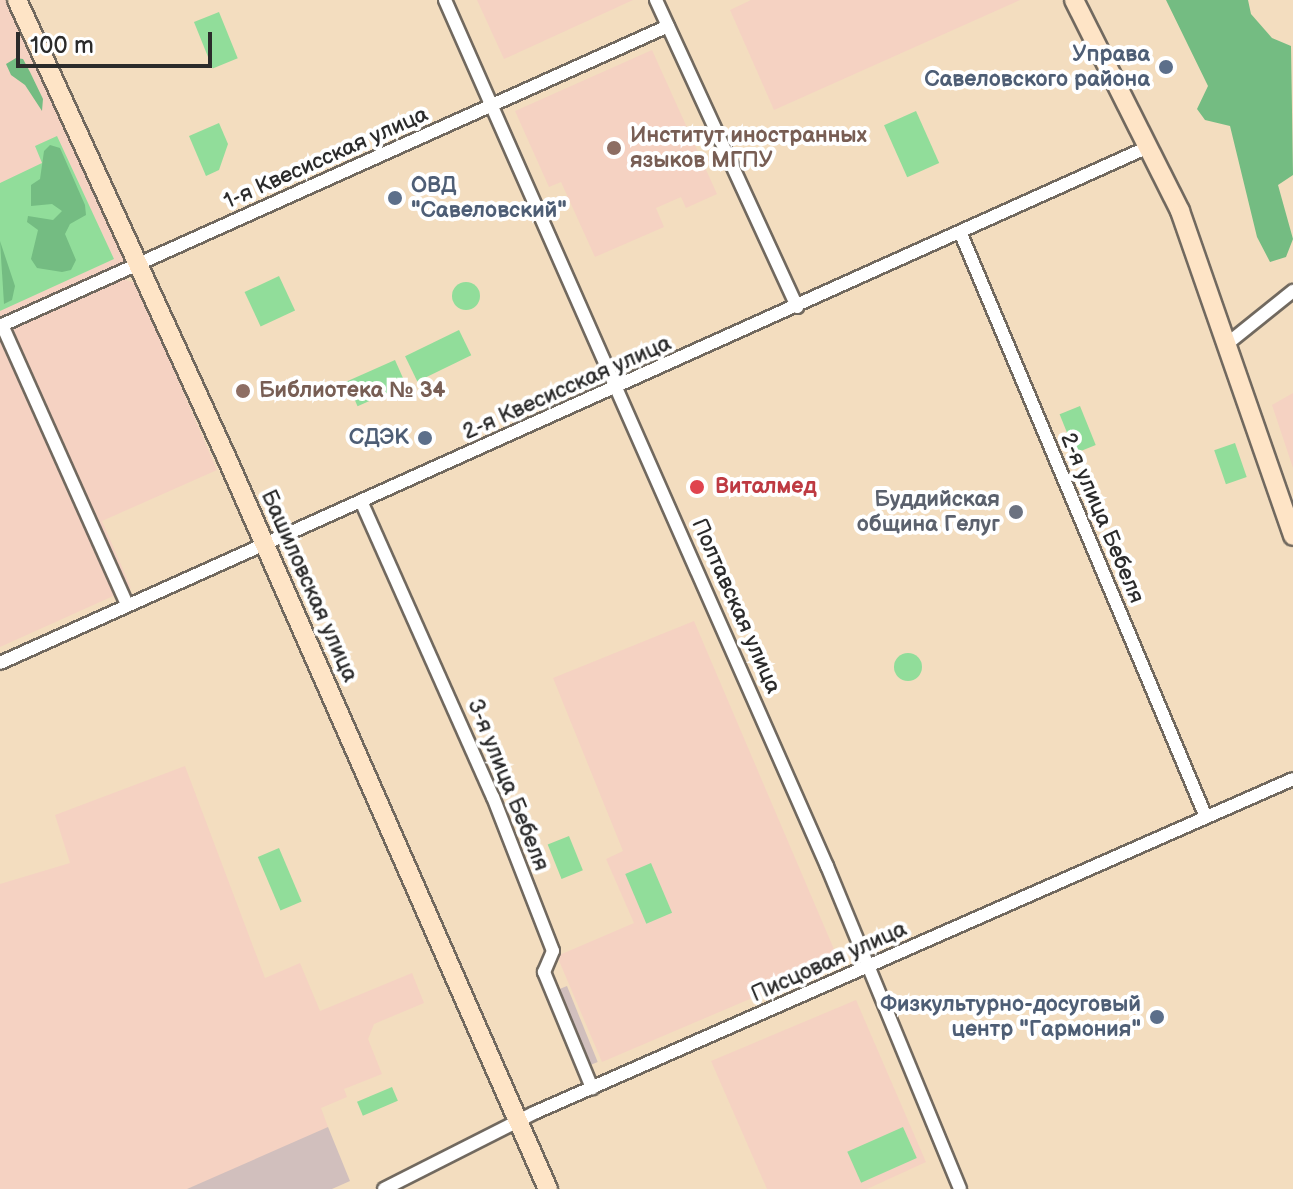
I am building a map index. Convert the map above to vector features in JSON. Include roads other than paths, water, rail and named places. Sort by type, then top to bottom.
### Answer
[{"type":"main road","points":[[1074,0],[1180,211],[1293,536]]},
{"type":"main road","name":"Башиловская улица","points":[[19,2],[264,543],[548,1189]]},
{"type":"street","name":"Полтавская улица","points":[[445,0],[619,387],[869,965],[960,1189]]},
{"type":"street","points":[[656,0],[797,307]]},
{"type":"street","name":"1-я Квесисская улица","points":[[1,325],[668,26]]},
{"type":"street","name":"2-я Квесисская улица","points":[[0,663],[961,234],[1148,147]]},
{"type":"street","name":"2-я улица Бебеля","points":[[961,234],[1206,817]]},
{"type":"street","points":[[1227,344],[1293,291]]},
{"type":"street","points":[[1,325],[127,604]]},
{"type":"street","name":"3-я улица Бебеля","points":[[361,501],[498,811],[553,951],[544,972],[592,1088]]},
{"type":"street","name":"Писцовая улица","points":[[384,1189],[592,1088],[1293,779]]},
{"type":"place","name":"Управа Савеловского района","points":[[1166,67]]},
{"type":"place","name":"Институт иностранных языков МГПУ","points":[[614,148]]},
{"type":"place","name":"ОВД \"Савеловский\"","points":[[395,198]]},
{"type":"place","name":"Библиотека № 34","points":[[243,391]]},
{"type":"place","name":"СДЭК","points":[[425,438]]},
{"type":"place","name":"Виталмед","points":[[697,487]]},
{"type":"place","name":"Буддийская община Гелуг","points":[[1016,512]]},
{"type":"place","name":"Физкультурно-досуговый центр \"Гармония\"","points":[[1157,1017]]}]
